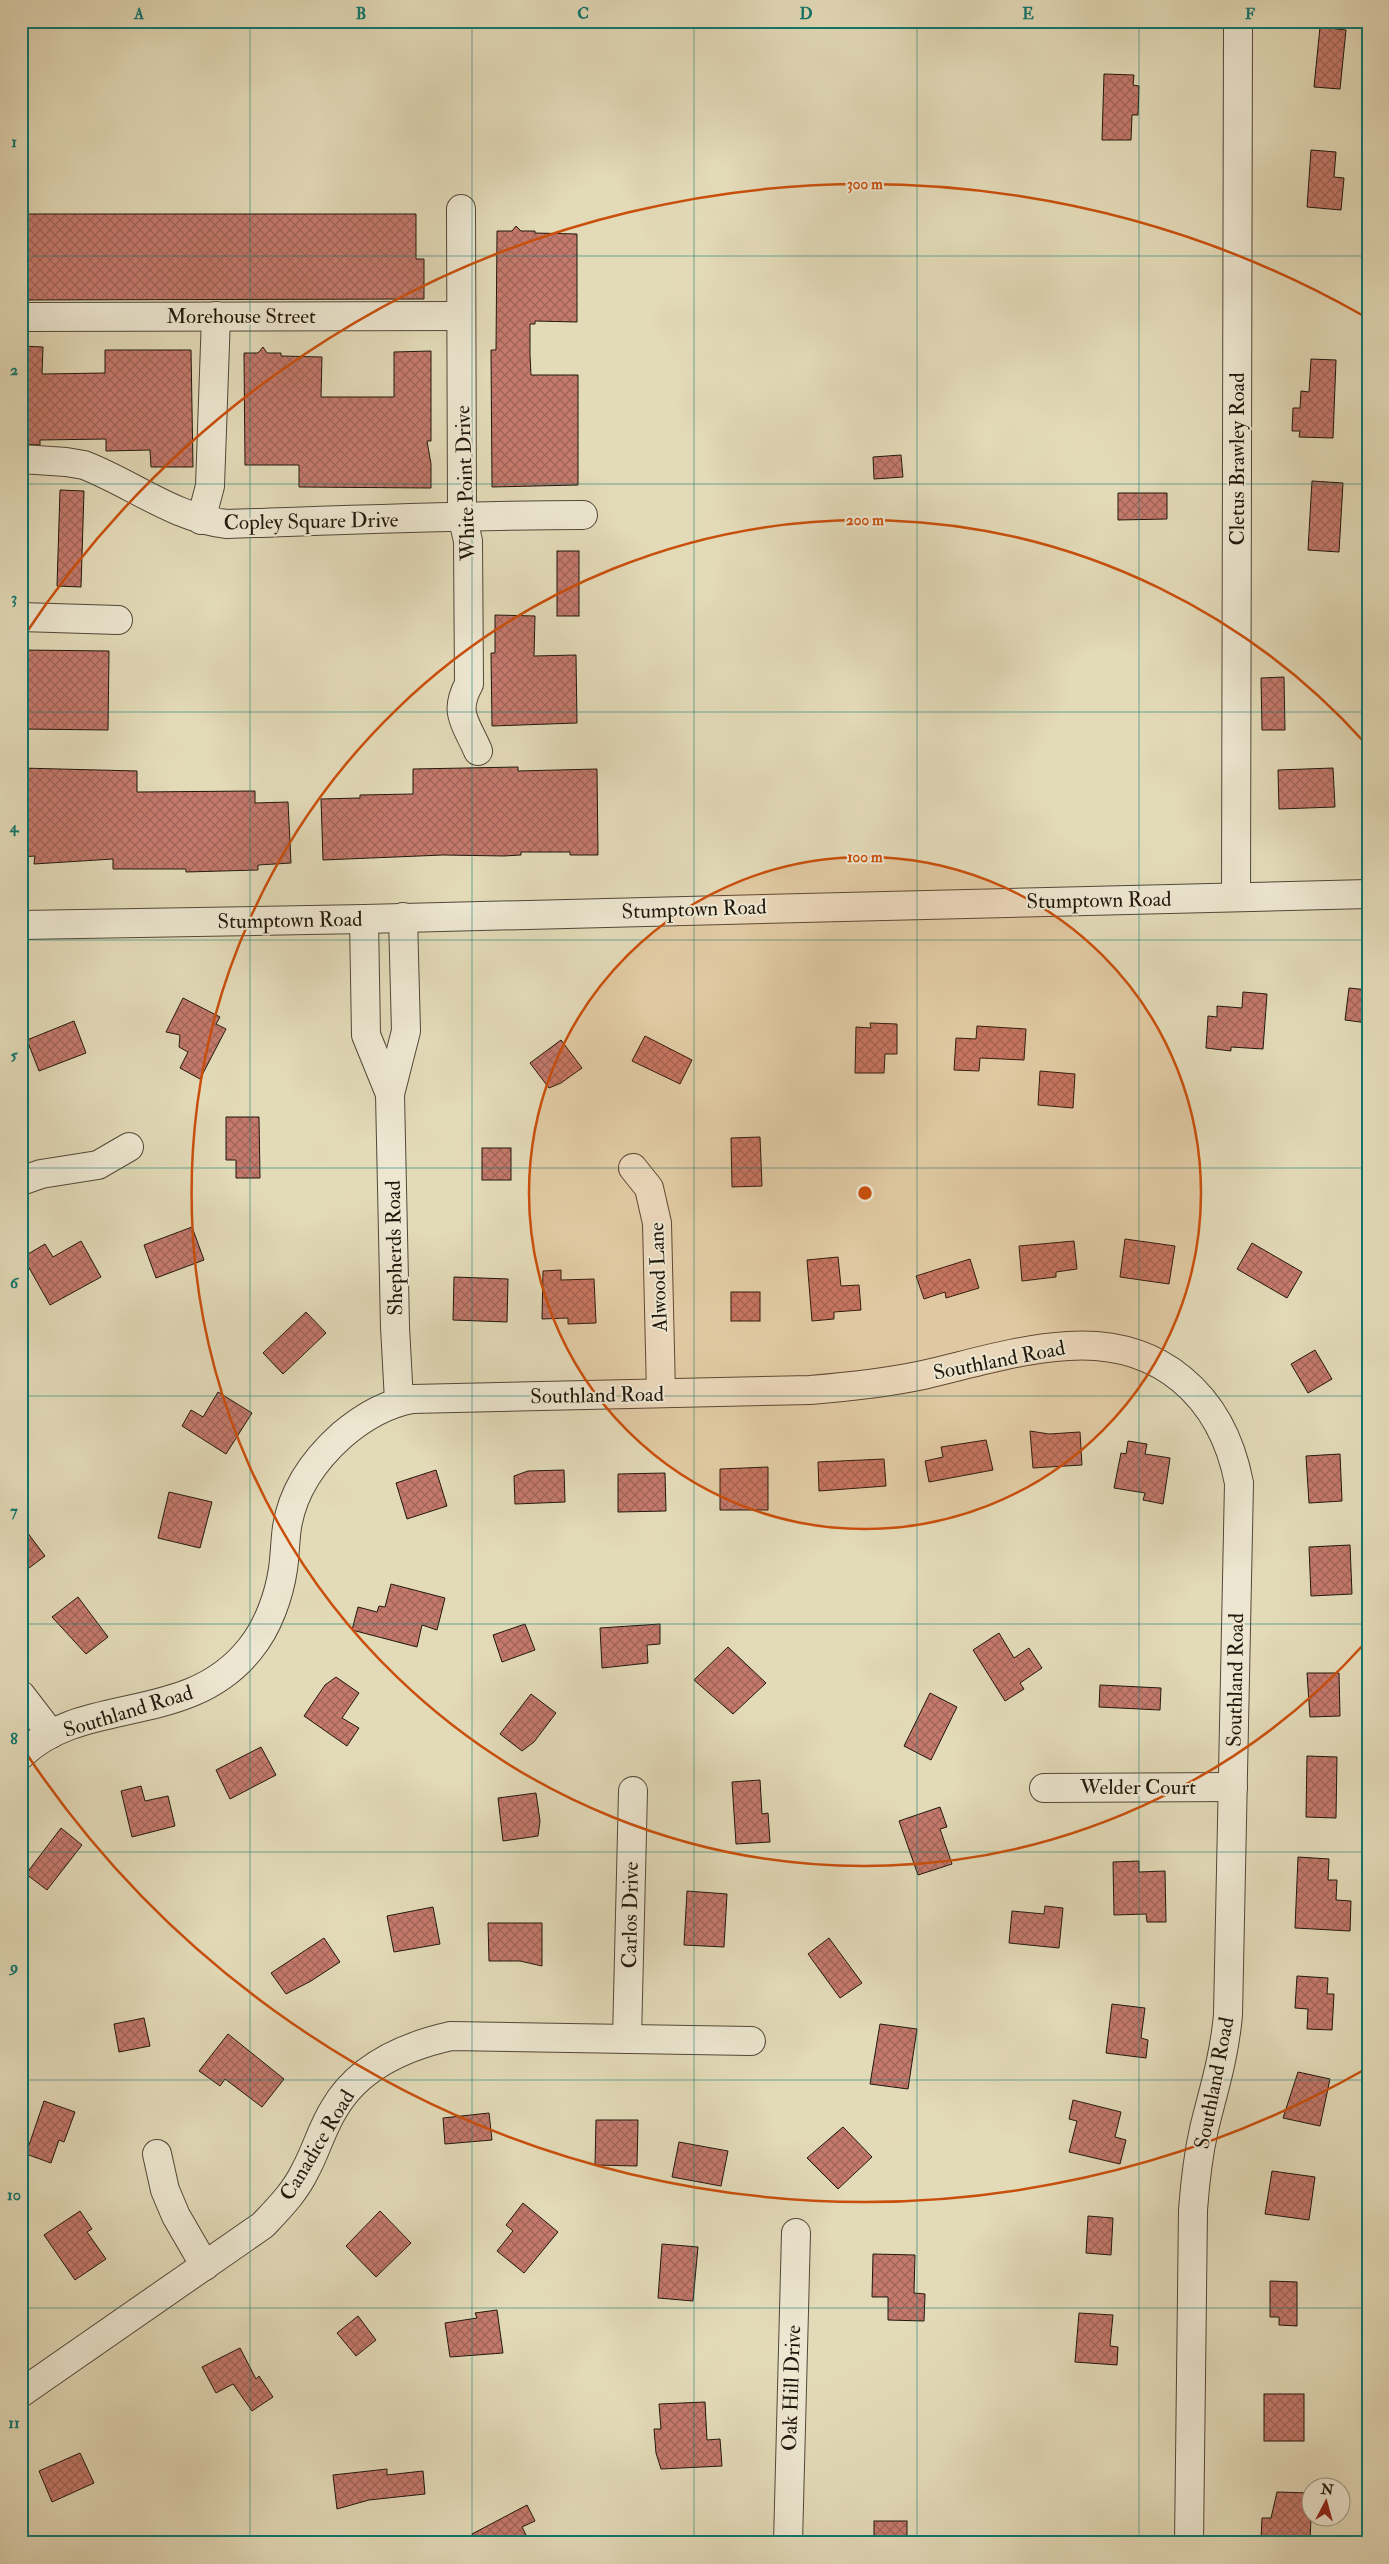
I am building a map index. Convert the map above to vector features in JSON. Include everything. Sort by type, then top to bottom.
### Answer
[{"type":"street","name":"Cletus Brawley Road","points":[[1236,897],[1238,21]]},
{"type":"street","name":"White Point Drive","points":[[461,209],[462,515],[468,541],[469,684],[461,699],[460,710],[478,751]]},
{"type":"street","points":[[201,520],[210,486],[216,316]]},
{"type":"street","name":"Morehouse Street","points":[[21,317],[461,316]]},
{"type":"street","name":"Copley Square Drive","points":[[21,459],[84,465],[201,520],[227,524],[420,519],[462,515],[583,515]]},
{"type":"street","points":[[21,617],[118,620]]},
{"type":"street","name":"Stumptown Road","points":[[21,925],[1368,894]]},
{"type":"street","name":"Shepherds Road","points":[[399,1401],[395,1327],[390,1094],[406,1031],[403,917]]},
{"type":"street","name":"Shepherds Road","points":[[364,918],[366,1035],[390,1094]]},
{"type":"street","points":[[21,1181],[41,1174],[98,1164],[129,1147]]},
{"type":"street","name":"Alwood Lane","points":[[633,1168],[649,1188],[658,1223],[661,1393]]},
{"type":"street","name":"Southland Road","points":[[21,1755],[51,1734],[77,1724],[187,1696],[212,1684],[234,1668],[252,1647],[267,1621],[278,1594],[287,1527],[295,1496],[309,1469],[327,1448],[355,1424],[385,1406],[399,1401],[412,1399],[810,1390],[866,1386],[1036,1349],[1070,1346],[1106,1348],[1136,1354],[1159,1364],[1179,1376],[1200,1395],[1216,1416],[1234,1457],[1239,1483],[1228,2015],[1219,2079],[1204,2128],[1197,2165],[1192,2210],[1189,2543]]},
{"type":"street","points":[[21,1695],[51,1734]]},
{"type":"street","name":"Welder Court","points":[[1044,1788],[1233,1787]]},
{"type":"street","name":"Carlos Drive","points":[[627,2039],[633,1791]]},
{"type":"street","name":"Canadice Road","points":[[21,2394],[263,2225],[287,2200],[305,2172],[334,2109],[362,2076],[388,2058],[424,2042],[451,2036],[751,2041]]},
{"type":"street","points":[[157,2154],[165,2190],[176,2216],[205,2266]]},
{"type":"street","name":"Oak Hill Drive","points":[[788,2543],[789,2440],[796,2233]]},
{"type":"building","points":[[1320,27],[1346,30],[1340,89],[1314,87]]},
{"type":"building","points":[[1104,74],[1134,75],[1133,85],[1139,86],[1138,115],[1132,115],[1131,140],[1102,140]]},
{"type":"building","points":[[1311,150],[1336,152],[1334,177],[1344,178],[1341,210],[1307,207]]},
{"type":"building","points":[[21,214],[416,214],[416,259],[424,259],[424,299],[21,300]]},
{"type":"building","points":[[516,226],[521,231],[535,231],[535,233],[577,234],[577,322],[535,321],[535,324],[530,324],[530,355],[531,375],[578,375],[578,485],[492,487],[491,350],[496,350],[497,231],[512,231]]},
{"type":"building","points":[[21,346],[43,347],[42,374],[105,373],[105,350],[191,350],[193,467],[151,467],[150,450],[106,451],[106,439],[40,440],[40,445],[21,444]]},
{"type":"building","points":[[263,347],[267,353],[281,353],[281,356],[322,357],[321,397],[394,397],[394,352],[431,351],[431,441],[427,441],[431,464],[431,488],[299,487],[299,465],[245,465],[244,353],[258,353]]},
{"type":"building","points":[[1311,359],[1336,360],[1333,438],[1299,437],[1300,431],[1292,431],[1293,408],[1300,408],[1301,391],[1309,392]]},
{"type":"building","points":[[901,455],[903,477],[874,479],[873,457]]},
{"type":"building","points":[[1312,481],[1343,483],[1339,552],[1308,550]]},
{"type":"building","points":[[60,490],[84,491],[81,587],[57,586]]},
{"type":"building","points":[[1118,493],[1167,493],[1167,519],[1118,520]]},
{"type":"building","points":[[557,551],[579,551],[579,616],[557,616]]},
{"type":"building","points":[[495,615],[535,616],[534,656],[576,655],[577,723],[492,726],[491,653],[495,653]]},
{"type":"building","points":[[21,650],[109,651],[108,730],[21,729]]},
{"type":"building","points":[[1284,677],[1285,730],[1262,730],[1261,678]]},
{"type":"building","points":[[518,767],[518,771],[597,769],[598,855],[570,855],[570,852],[521,852],[521,855],[504,856],[443,855],[323,860],[321,799],[360,798],[360,795],[413,794],[413,769]]},
{"type":"building","points":[[21,768],[137,771],[137,792],[255,791],[255,803],[288,802],[291,863],[258,865],[258,870],[186,872],[186,869],[113,869],[113,859],[34,864],[35,856],[21,857]]},
{"type":"building","points":[[1333,768],[1335,807],[1279,809],[1278,770]]},
{"type":"building","points":[[1349,988],[1368,990],[1368,1023],[1345,1020]]},
{"type":"building","points":[[1243,992],[1267,994],[1263,1049],[1231,1047],[1231,1051],[1206,1048],[1208,1016],[1217,1017],[1217,1006],[1242,1008]]},
{"type":"building","points":[[183,998],[220,1017],[216,1024],[226,1029],[200,1079],[180,1068],[188,1052],[179,1047],[180,1035],[166,1032]]},
{"type":"building","points":[[74,1021],[86,1053],[39,1071],[27,1040]]},
{"type":"building","points":[[870,1023],[897,1024],[897,1054],[885,1054],[884,1073],[855,1073],[856,1027],[871,1028]]},
{"type":"building","points":[[977,1026],[1026,1029],[1024,1060],[980,1058],[979,1071],[954,1070],[956,1038],[976,1039]]},
{"type":"building","points":[[645,1036],[692,1060],[680,1084],[632,1061]]},
{"type":"building","points":[[561,1040],[582,1068],[561,1083],[549,1088],[530,1063]]},
{"type":"building","points":[[1040,1071],[1075,1074],[1073,1108],[1038,1105]]},
{"type":"building","points":[[226,1117],[259,1117],[260,1178],[236,1178],[236,1160],[226,1160]]},
{"type":"building","points":[[760,1137],[762,1186],[732,1187],[731,1138]]},
{"type":"building","points":[[482,1148],[511,1148],[511,1180],[482,1180]]},
{"type":"building","points":[[192,1227],[204,1260],[156,1278],[144,1245]]},
{"type":"building","points":[[1125,1239],[1175,1246],[1169,1284],[1120,1277]]},
{"type":"building","points":[[81,1241],[101,1277],[50,1305],[23,1257],[45,1244],[53,1257]]},
{"type":"building","points":[[1074,1241],[1077,1269],[1056,1272],[1056,1277],[1022,1281],[1019,1246]]},
{"type":"building","points":[[1252,1243],[1302,1272],[1287,1298],[1237,1269]]},
{"type":"building","points":[[838,1257],[841,1286],[859,1285],[861,1310],[834,1312],[834,1319],[812,1321],[807,1260]]},
{"type":"building","points":[[970,1259],[979,1288],[946,1298],[945,1292],[924,1299],[916,1276]]},
{"type":"building","points":[[561,1270],[561,1280],[594,1279],[596,1323],[568,1324],[568,1318],[542,1319],[543,1271]]},
{"type":"building","points":[[454,1277],[508,1279],[507,1322],[453,1320]]},
{"type":"building","points":[[731,1292],[760,1292],[760,1321],[731,1321]]},
{"type":"building","points":[[306,1312],[326,1333],[283,1374],[263,1353]]},
{"type":"building","points":[[1315,1350],[1332,1379],[1308,1393],[1291,1364]]},
{"type":"building","points":[[218,1392],[252,1413],[226,1454],[182,1426],[191,1410],[203,1417]]},
{"type":"building","points":[[1030,1431],[1049,1434],[1080,1432],[1082,1465],[1033,1468]]},
{"type":"building","points":[[986,1440],[993,1470],[929,1482],[925,1461],[943,1457],[941,1447]]},
{"type":"building","points":[[1128,1441],[1147,1444],[1145,1454],[1170,1458],[1163,1504],[1143,1500],[1145,1493],[1114,1488],[1121,1453],[1126,1454]]},
{"type":"building","points":[[1340,1454],[1342,1501],[1309,1503],[1306,1456]]},
{"type":"building","points":[[884,1459],[886,1486],[819,1491],[818,1462]]},
{"type":"building","points":[[768,1467],[768,1510],[720,1510],[720,1469]]},
{"type":"building","points":[[436,1470],[447,1506],[407,1519],[396,1483]]},
{"type":"building","points":[[564,1470],[565,1502],[515,1504],[514,1476],[528,1471]]},
{"type":"building","points":[[665,1473],[666,1511],[618,1512],[618,1474]]},
{"type":"building","points":[[169,1492],[212,1502],[200,1548],[158,1538]]},
{"type":"building","points":[[21,1524],[45,1556],[21,1574]]},
{"type":"building","points":[[1350,1545],[1352,1594],[1311,1596],[1309,1547]]},
{"type":"building","points":[[391,1584],[445,1598],[437,1630],[422,1625],[417,1647],[352,1630],[358,1607],[377,1612],[379,1606],[385,1607]]},
{"type":"building","points":[[78,1597],[108,1637],[86,1654],[52,1617]]},
{"type":"building","points":[[525,1624],[535,1650],[502,1662],[493,1635]]},
{"type":"building","points":[[660,1624],[660,1644],[647,1645],[648,1663],[602,1668],[600,1628]]},
{"type":"building","points":[[999,1633],[1014,1658],[1029,1648],[1042,1668],[1020,1683],[1024,1689],[1005,1701],[973,1650]]},
{"type":"building","points":[[728,1647],[766,1683],[733,1714],[694,1680]]},
{"type":"building","points":[[1307,1673],[1339,1673],[1340,1716],[1310,1717]]},
{"type":"building","points":[[336,1677],[359,1693],[342,1718],[359,1728],[347,1746],[304,1716],[325,1685]]},
{"type":"building","points":[[1100,1685],[1161,1688],[1160,1710],[1099,1707]]},
{"type":"building","points":[[930,1693],[957,1707],[931,1760],[904,1746]]},
{"type":"building","points":[[531,1694],[556,1713],[534,1742],[522,1751],[500,1734]]},
{"type":"building","points":[[261,1747],[276,1775],[230,1799],[216,1770]]},
{"type":"building","points":[[1307,1756],[1337,1757],[1336,1818],[1306,1817]]},
{"type":"building","points":[[760,1780],[762,1814],[768,1813],[770,1842],[736,1844],[732,1782]]},
{"type":"building","points":[[141,1786],[145,1801],[168,1796],[175,1826],[132,1837],[121,1791]]},
{"type":"building","points":[[536,1793],[540,1821],[538,1836],[503,1841],[498,1798]]},
{"type":"building","points":[[940,1807],[947,1827],[940,1829],[952,1864],[918,1875],[899,1821]]},
{"type":"building","points":[[61,1828],[82,1845],[47,1890],[26,1874]]},
{"type":"building","points":[[1298,1857],[1329,1859],[1328,1880],[1337,1880],[1336,1900],[1351,1901],[1350,1931],[1295,1928]]},
{"type":"building","points":[[1139,1861],[1139,1872],[1165,1871],[1166,1922],[1147,1922],[1146,1914],[1114,1915],[1113,1862]]},
{"type":"building","points":[[687,1891],[727,1894],[724,1947],[684,1945]]},
{"type":"building","points":[[1045,1906],[1063,1908],[1059,1948],[1009,1943],[1012,1911],[1044,1914]]},
{"type":"building","points":[[433,1907],[440,1944],[394,1952],[387,1916]]},
{"type":"building","points":[[488,1923],[542,1923],[542,1966],[520,1961],[489,1961]]},
{"type":"building","points":[[324,1938],[340,1962],[311,1981],[286,1994],[271,1973]]},
{"type":"building","points":[[829,1938],[862,1983],[840,1998],[808,1954]]},
{"type":"building","points":[[1297,1976],[1328,1978],[1327,1994],[1334,1994],[1332,2030],[1307,2029],[1308,2009],[1295,2008]]},
{"type":"building","points":[[1112,2004],[1145,2008],[1141,2038],[1148,2040],[1146,2058],[1106,2053]]},
{"type":"building","points":[[144,2018],[150,2046],[119,2052],[114,2024]]},
{"type":"building","points":[[880,2024],[917,2029],[908,2089],[870,2084]]},
{"type":"building","points":[[228,2034],[284,2079],[262,2107],[225,2079],[220,2086],[199,2071]]},
{"type":"building","points":[[1298,2072],[1330,2079],[1320,2126],[1283,2118]]},
{"type":"building","points":[[1073,2100],[1121,2112],[1115,2137],[1126,2140],[1120,2164],[1069,2152],[1077,2121],[1069,2119]]},
{"type":"building","points":[[44,2101],[75,2112],[64,2142],[59,2140],[51,2163],[26,2154]]},
{"type":"building","points":[[489,2113],[492,2140],[445,2144],[443,2118]]},
{"type":"building","points":[[596,2120],[638,2120],[637,2166],[595,2165]]},
{"type":"building","points":[[843,2127],[872,2157],[838,2189],[807,2158]]},
{"type":"building","points":[[679,2142],[728,2151],[721,2186],[672,2177]]},
{"type":"building","points":[[1272,2171],[1315,2177],[1309,2220],[1265,2214]]},
{"type":"building","points":[[523,2203],[558,2232],[524,2273],[497,2251],[513,2231],[506,2225]]},
{"type":"building","points":[[80,2211],[92,2229],[87,2232],[106,2259],[75,2280],[44,2235]]},
{"type":"building","points":[[380,2211],[411,2243],[376,2277],[346,2246]]},
{"type":"building","points":[[1088,2216],[1113,2218],[1111,2255],[1086,2253]]},
{"type":"building","points":[[662,2244],[698,2247],[693,2301],[658,2298]]},
{"type":"building","points":[[873,2254],[915,2255],[914,2293],[925,2294],[924,2321],[888,2320],[888,2297],[872,2297]]},
{"type":"building","points":[[1270,2281],[1297,2282],[1297,2326],[1279,2325],[1279,2317],[1270,2317]]},
{"type":"building","points":[[497,2310],[503,2353],[450,2357],[445,2323],[477,2318],[475,2313]]},
{"type":"building","points":[[1079,2313],[1113,2315],[1110,2346],[1118,2347],[1117,2365],[1075,2362]]},
{"type":"building","points":[[358,2316],[376,2340],[356,2356],[337,2333]]},
{"type":"building","points":[[240,2348],[256,2379],[259,2376],[273,2397],[252,2411],[233,2384],[216,2393],[202,2367]]},
{"type":"building","points":[[1264,2394],[1304,2394],[1304,2441],[1264,2441]]},
{"type":"building","points":[[705,2402],[707,2440],[720,2439],[722,2466],[661,2469],[656,2453],[654,2429],[661,2429],[659,2404]]},
{"type":"building","points":[[80,2453],[94,2483],[52,2502],[39,2471]]},
{"type":"building","points":[[387,2469],[387,2475],[423,2471],[425,2494],[369,2500],[337,2509],[333,2475]]},
{"type":"building","points":[[1277,2492],[1302,2493],[1302,2526],[1311,2526],[1310,2542],[1261,2540],[1262,2518],[1271,2518]]},
{"type":"building","points":[[527,2505],[535,2521],[522,2527],[530,2543],[477,2543],[472,2534]]},
{"type":"building","points":[[874,2521],[907,2521],[907,2543],[874,2543]]}]
